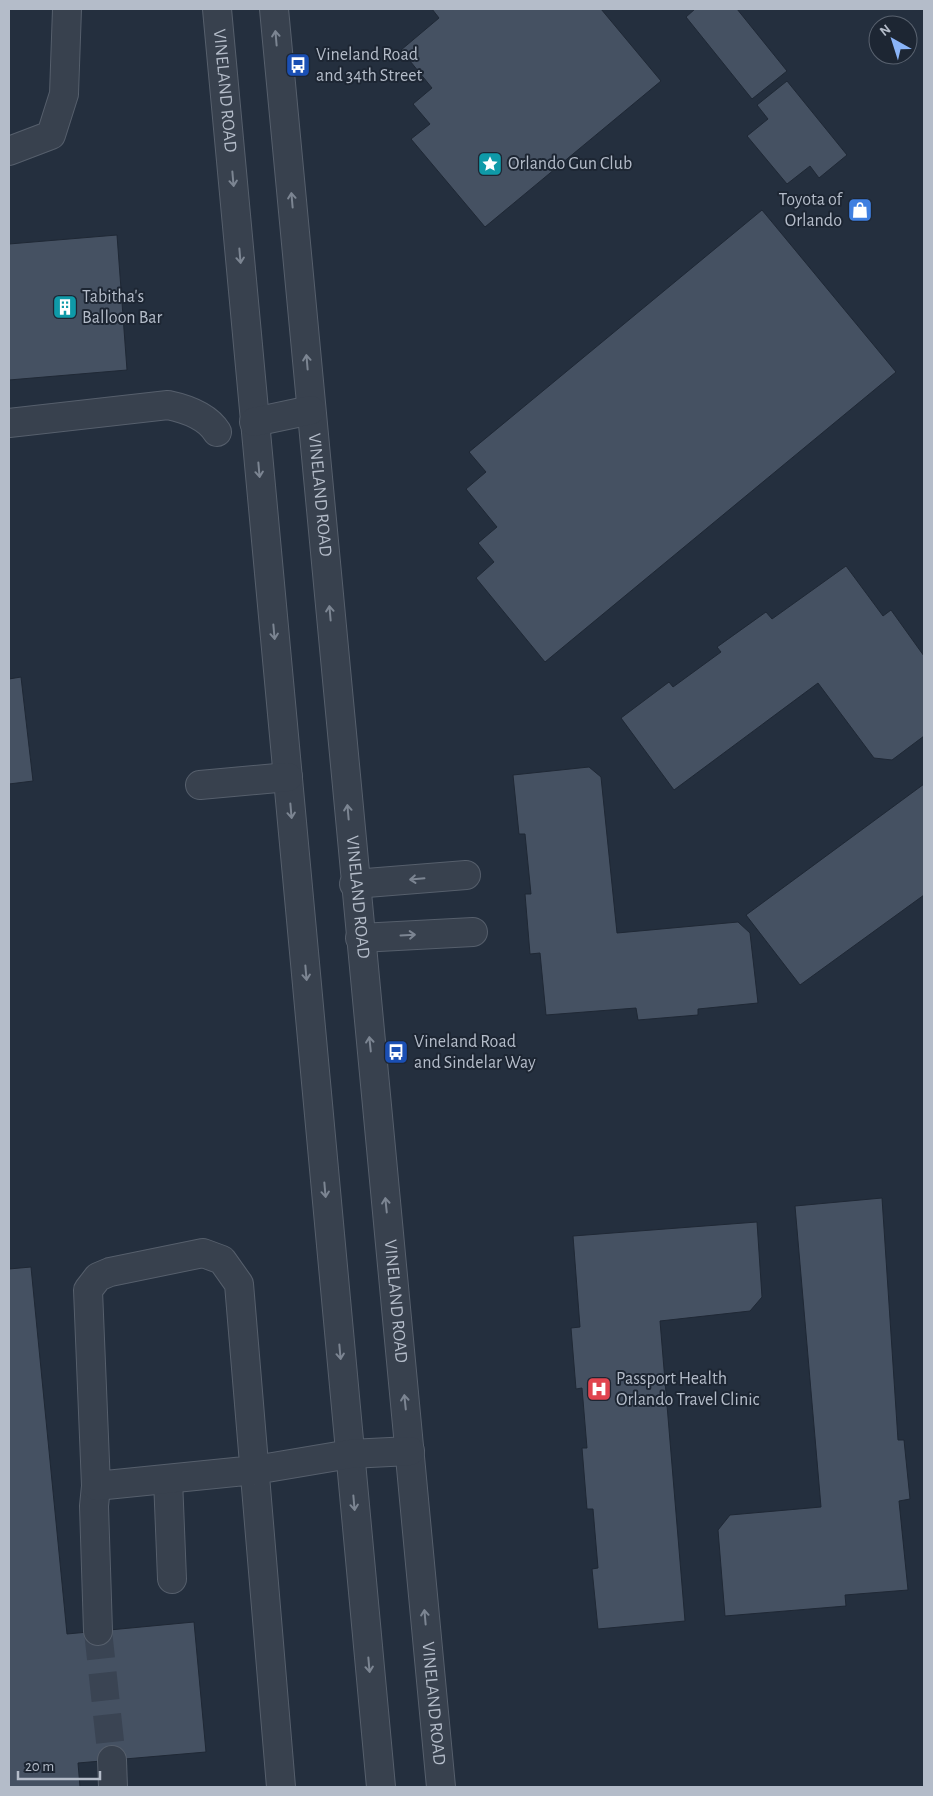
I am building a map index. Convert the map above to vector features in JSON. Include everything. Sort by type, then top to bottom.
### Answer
[{"type":"street","points":[[9,151],[51,135],[64,94],[67,9]]},
{"type":"street","name":"VINELAND ROAD","points":[[217,9],[380,1787]]},
{"type":"street","name":"VINELAND ROAD","points":[[274,9],[354,884],[441,1787]]},
{"type":"street","points":[[9,423],[168,405],[198,415],[211,422],[217,432]]},
{"type":"street","points":[[254,422],[311,410]]},
{"type":"street","points":[[200,785],[288,777]]},
{"type":"street","points":[[354,884],[466,876]]},
{"type":"street","points":[[360,938],[473,932]]},
{"type":"street","points":[[98,1631],[94,1506],[96,1486],[88,1290],[98,1277],[110,1272],[203,1254],[222,1260],[239,1284],[281,1787]]},
{"type":"street","points":[[96,1486],[255,1470],[350,1454],[410,1450]]},
{"type":"street","points":[[168,1479],[172,1579]]},
{"type":"street","points":[[112,1760],[113,1787]]},
{"type":"building","points":[[432,9],[601,9],[661,81],[485,227],[411,139],[430,124],[413,104],[432,88],[401,50],[439,18]]},
{"type":"building","points":[[695,9],[737,9],[787,71],[752,99],[686,17]]},
{"type":"building","points":[[787,81],[847,155],[819,178],[810,166],[787,184],[747,136],[768,119],[757,105]]},
{"type":"building","points":[[762,210],[896,372],[545,662],[476,578],[494,562],[478,543],[497,527],[466,489],[486,472],[469,452]]},
{"type":"building","name":"Tabitha's Balloon Bar","points":[[117,235],[127,370],[9,380],[9,244]]},
{"type":"building","points":[[846,566],[883,616],[891,610],[924,656],[924,736],[892,760],[874,758],[818,683],[674,790],[621,718],[669,682],[673,687],[721,652],[717,647],[766,612],[772,619]]},
{"type":"building","points":[[21,677],[33,781],[9,784],[9,679]]},
{"type":"building","points":[[589,767],[601,777],[617,933],[738,922],[750,933],[758,1003],[698,1009],[698,1015],[638,1020],[636,1008],[546,1015],[540,953],[530,954],[525,894],[531,894],[525,834],[519,834],[513,775]]},
{"type":"building","points":[[924,784],[924,895],[800,985],[746,915]]},
{"type":"building","points":[[882,1198],[898,1440],[904,1440],[910,1499],[899,1501],[908,1590],[845,1595],[846,1606],[725,1616],[718,1530],[730,1515],[821,1507],[795,1206]]},
{"type":"building","points":[[757,1222],[762,1297],[750,1311],[660,1321],[685,1621],[598,1629],[592,1569],[598,1568],[593,1509],[587,1509],[582,1448],[587,1448],[582,1388],[576,1389],[571,1328],[580,1327],[573,1236]]},
{"type":"building","points":[[31,1267],[67,1634],[194,1622],[206,1752],[78,1763],[80,1787],[9,1787],[9,1269]]},
{"type":"tunnel","points":[[98,1631],[112,1760]]},
{"type":"place","name":"Vineland Road and 34th Street","points":[[298,65]]},
{"type":"place","name":"Orlando Gun Club","points":[[490,164]]},
{"type":"place","name":"Toyota of Orlando","points":[[860,210]]},
{"type":"place","name":"Tabitha's Balloon Bar","points":[[65,307]]},
{"type":"place","name":"Vineland Road and Sindelar Way","points":[[396,1052]]},
{"type":"place","name":"Passport Health Orlando Travel Clinic","points":[[599,1389]]}]
